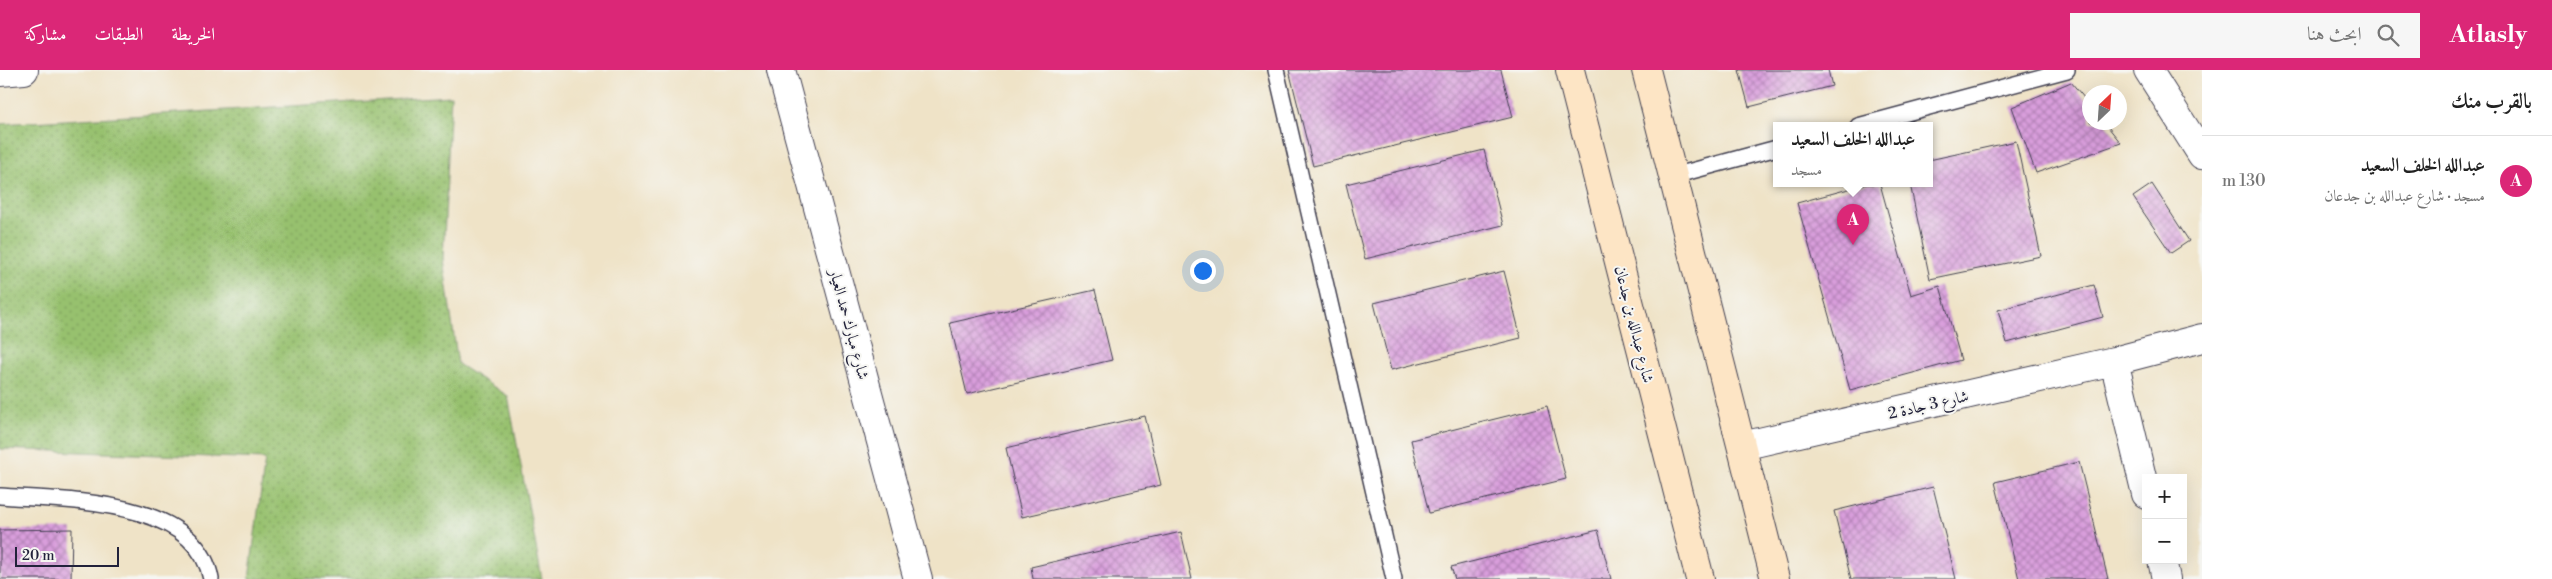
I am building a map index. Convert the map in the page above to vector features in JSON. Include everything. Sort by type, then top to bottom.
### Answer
[{"type":"street","points":[[0,72],[24,70]]},
{"type":"street","name":"شارع مبارك حمد العيار","points":[[781,70],[918,579]]},
{"type":"street","name":"شارع عبدالله بن جدعان","points":[[1570,70],[1700,579]]},
{"type":"street","points":[[1646,70],[1775,579]]},
{"type":"street","points":[[2148,70],[2202,155]]},
{"type":"street","name":"شارع 3 جادة 2","points":[[1742,446],[2114,361],[2202,338]]},
{"type":"street","points":[[2114,361],[2142,477]]},
{"type":"street","points":[[2163,564],[2166,579]]},
{"type":"lane","points":[[1276,70],[1394,579]]},
{"type":"lane","points":[[1873,122],[2067,70]]},
{"type":"lane","points":[[1673,176],[1773,149]]},
{"type":"lane","points":[[0,496],[111,505],[148,514],[172,526],[196,546],[210,579]]},
{"type":"green space","points":[[451,96],[443,259],[458,364],[508,396],[542,579],[249,579],[265,459],[0,449],[0,124]]},
{"type":"building","points":[[1289,70],[1501,70],[1513,117],[1313,166]]},
{"type":"building","points":[[1739,70],[1828,70],[1832,86],[1749,107]]},
{"type":"building","points":[[2071,82],[2082,95],[2082,130],[2110,130],[2121,143],[2036,173],[2012,107]]},
{"type":"building","points":[[2016,141],[2041,256],[1930,279],[1911,187],[1933,187],[1933,159]]},
{"type":"building","points":[[1484,150],[1503,225],[1365,259],[1346,184]]},
{"type":"building","points":[[2152,184],[2189,241],[2171,253],[2133,197]]},
{"type":"building","points":[[1856,187],[1881,187],[1911,295],[1940,286],[1961,360],[1850,390],[1797,203]]},
{"type":"building","points":[[1504,271],[1521,338],[1391,370],[1374,303]]},
{"type":"building","points":[[2094,285],[2103,317],[2007,343],[1998,310]]},
{"type":"building","points":[[1095,290],[1112,360],[967,394],[950,323]]},
{"type":"building","points":[[1547,406],[1566,479],[1429,513],[1411,440]]},
{"type":"building","points":[[1145,416],[1161,485],[1022,517],[1006,448]]},
{"type":"building","points":[[2079,462],[2108,579],[2019,579],[1995,482]]},
{"type":"building","points":[[1933,487],[1956,579],[1851,579],[1834,511]]},
{"type":"building","points":[[72,529],[71,579],[0,579],[0,530]]},
{"type":"building","points":[[1598,530],[1611,579],[1455,579],[1451,567]]},
{"type":"building","points":[[1181,532],[1192,579],[1033,579],[1031,567]]},
{"type":"place","name":"عبدالله الخلف السعيد","points":[[1853,245]]}]
